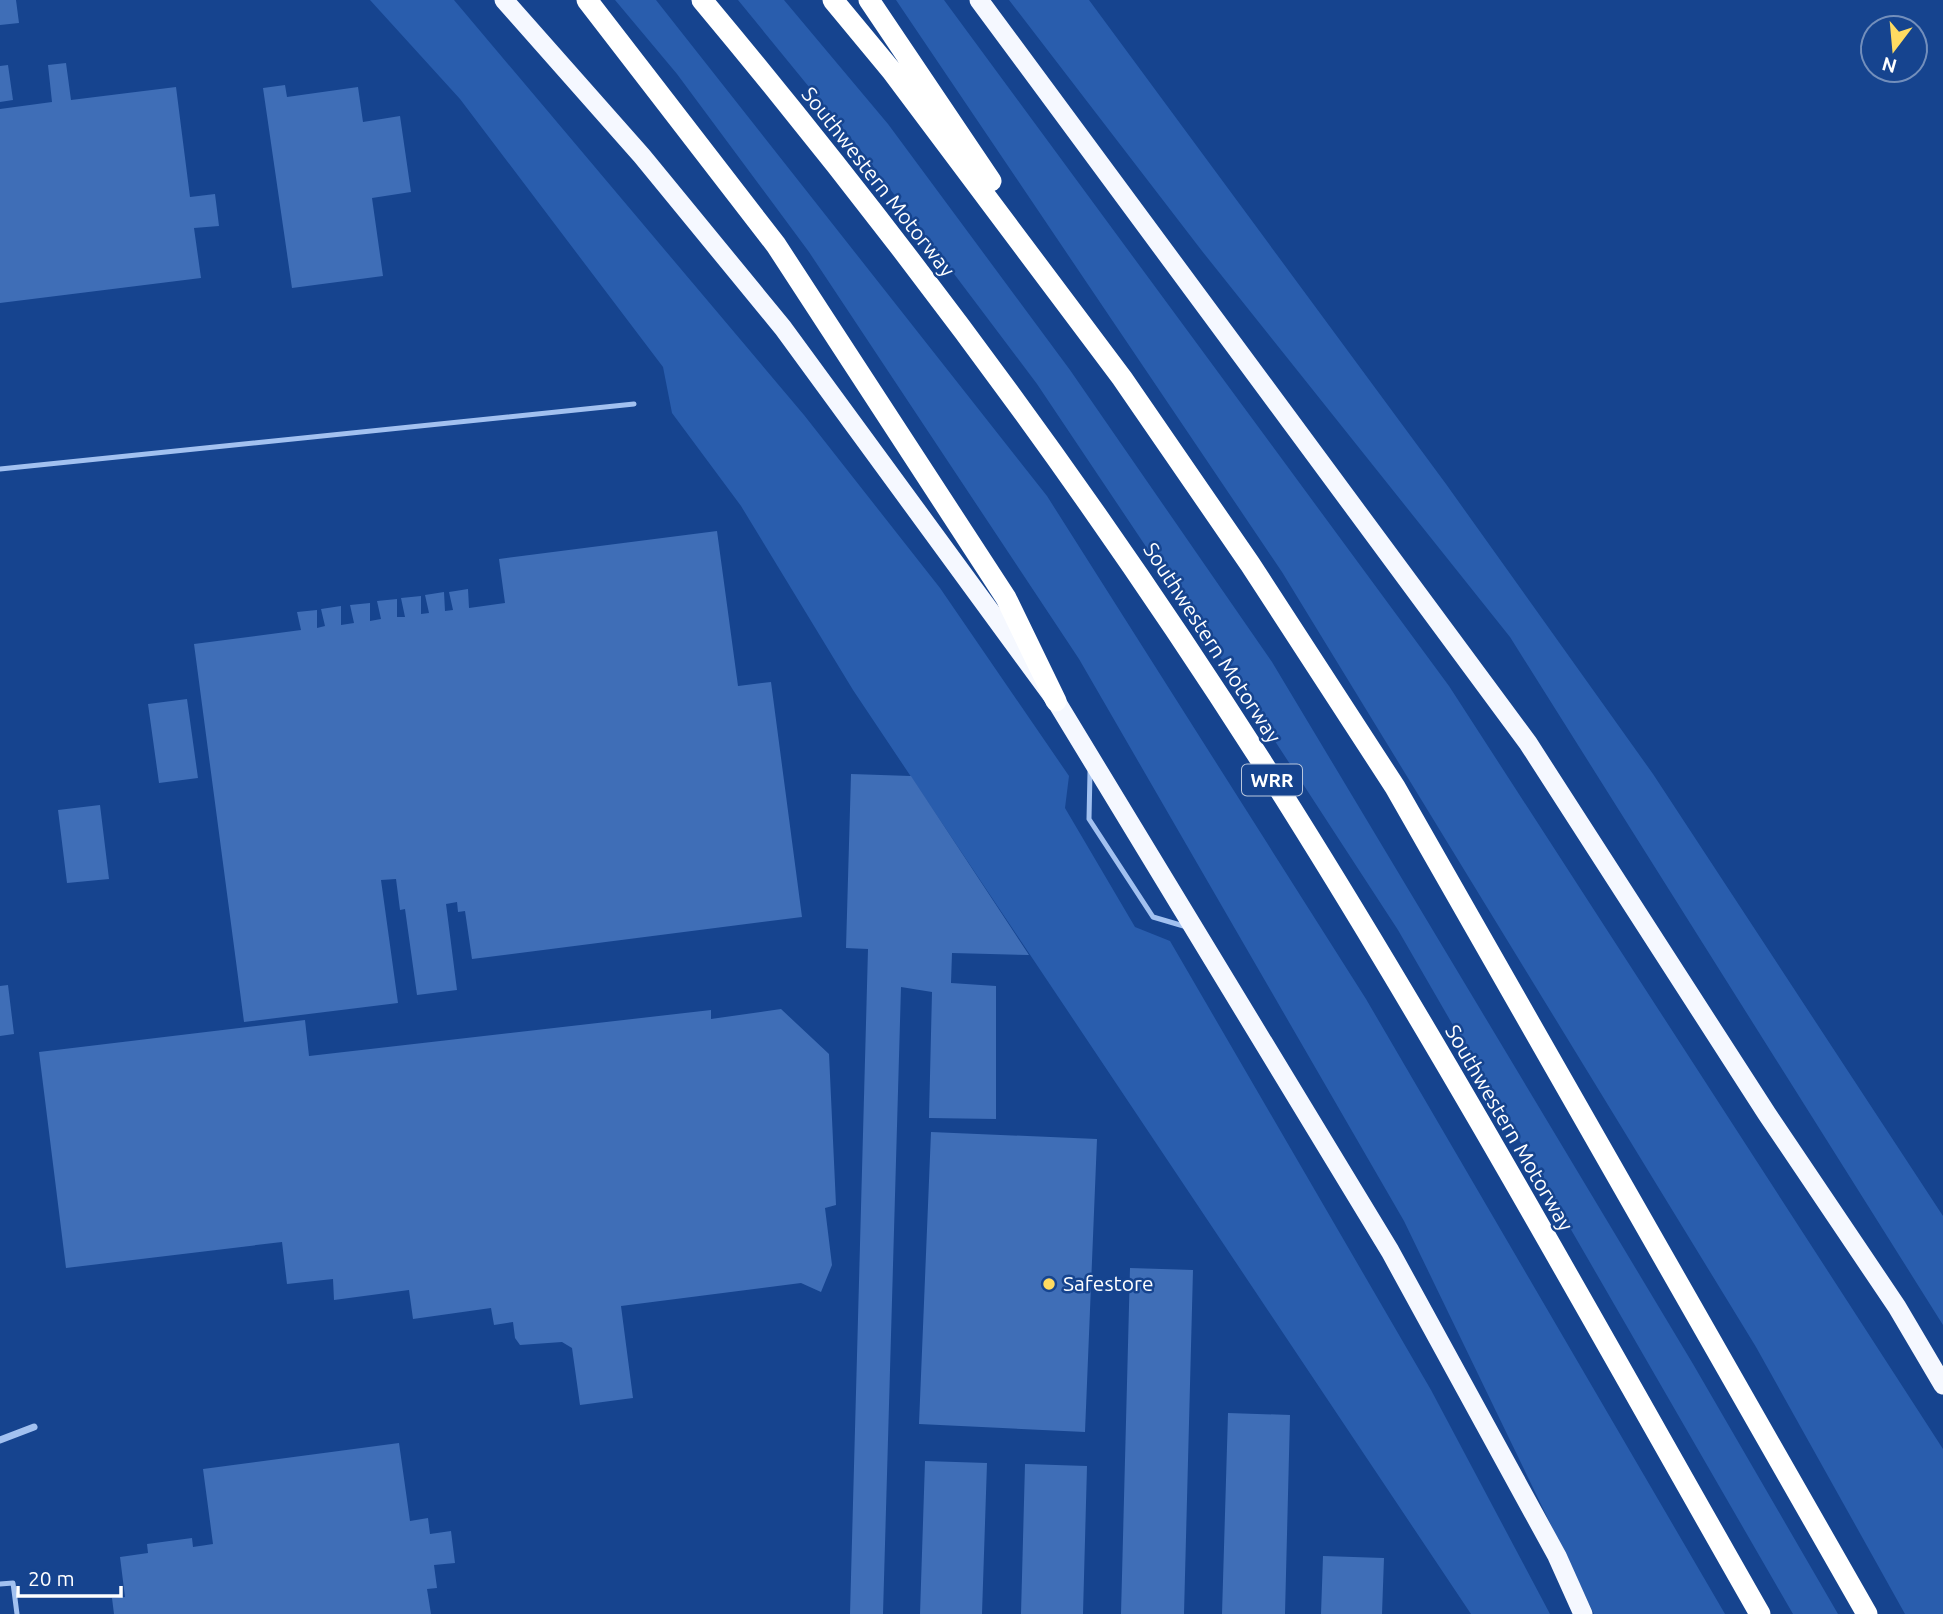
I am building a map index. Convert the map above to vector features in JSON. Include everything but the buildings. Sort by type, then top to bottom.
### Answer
[{"type":"highway","points":[[504,0],[642,156],[783,328],[1056,701]]},
{"type":"highway","points":[[587,0],[776,245],[1006,598],[1056,701],[1390,1251],[1557,1556],[1583,1614]]},
{"type":"highway","name":"Southwestern Motorway","points":[[702,0],[762,73],[963,333],[1124,554],[1283,796],[1428,1035],[1760,1614]]},
{"type":"highway","points":[[833,0],[891,70],[1122,378]]},
{"type":"highway","points":[[869,0],[1250,564],[1395,787],[1867,1614]]},
{"type":"highway","points":[[979,0],[1528,743],[1767,1114],[1897,1307],[1943,1385]]},
{"type":"street","points":[[0,1440],[34,1427]]},
{"type":"lane","points":[[0,469],[634,404]]},
{"type":"lane","points":[[1091,760],[1089,819],[1153,918],[1194,929]]},
{"type":"lane","points":[[0,1584],[13,1583],[17,1614]]},
{"type":"shaded area","points":[[370,0],[454,0],[804,415],[940,588],[1069,776],[1065,808],[1135,927],[1170,941],[1431,1390],[1550,1614],[1471,1614],[853,690],[741,506],[672,413],[663,367],[460,99]]},
{"type":"shaded area","points":[[615,0],[656,0],[1047,496],[1366,999],[1725,1614],[1594,1614],[1404,1221],[1079,659],[809,252],[677,74]]},
{"type":"shaded area","points":[[738,0],[784,0],[888,124],[1070,370],[1272,662],[1693,1364],[1838,1614],[1793,1614],[1398,930],[1230,672],[1037,384],[863,153]]},
{"type":"shaded area","points":[[896,0],[944,0],[1449,686],[1943,1449],[1943,1614],[1905,1614],[1756,1347],[1282,572]]},
{"type":"shaded area","points":[[1009,0],[1089,0],[1446,484],[1653,774],[1943,1216],[1943,1325],[1510,637],[1202,251]]},
{"type":"place","name":"Safestore","points":[[1049,1284]]}]
